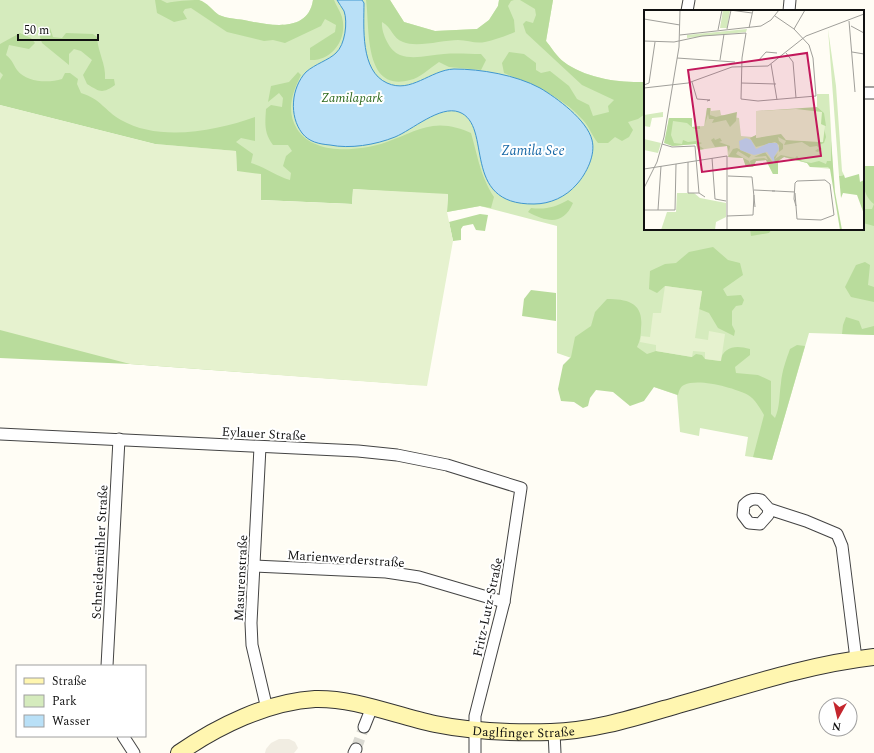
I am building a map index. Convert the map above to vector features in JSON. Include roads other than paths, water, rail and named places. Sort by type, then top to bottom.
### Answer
[{"type":"street","points":[[687,10],[689,0]]},
{"type":"street","points":[[789,10],[790,0]]},
{"type":"street","name":"Eylauer Straße","points":[[0,434],[358,451],[397,455],[447,465],[522,488]]},
{"type":"street","name":"Schneidemühler Straße","points":[[107,665],[119,439]]},
{"type":"street","name":"Masurenstraße","points":[[260,447],[251,623],[252,645],[267,709]]},
{"type":"street","name":"Fritz-Lutz-Straße","points":[[475,753],[475,716],[504,602],[522,488]]},
{"type":"street","points":[[768,509],[806,521],[836,534],[842,546],[856,659]]},
{"type":"street","name":"Marienwerderstraße","points":[[254,566],[386,572],[419,577],[504,602]]},
{"type":"street","name":"Daglfinger Straße","points":[[185,751],[221,728],[267,709],[315,700],[340,701],[372,707],[436,724],[475,730],[554,732],[619,721],[820,666],[874,657]]},
{"type":"street","points":[[364,727],[372,707]]},
{"type":"street","points":[[554,732],[555,753]]},
{"type":"street","points":[[124,737],[134,753]]},
{"type":"water","name":"Zamila See","points":[[337,0],[362,0],[364,3],[364,36],[368,59],[372,69],[378,77],[387,83],[396,86],[404,86],[445,70],[475,70],[509,76],[531,83],[555,98],[578,117],[589,132],[592,140],[593,152],[587,170],[580,180],[568,193],[546,203],[534,204],[511,201],[496,192],[487,179],[475,132],[469,120],[459,112],[443,112],[426,119],[402,134],[371,144],[346,147],[318,143],[308,139],[302,133],[295,119],[295,94],[297,86],[306,72],[336,53],[342,45],[346,21],[344,11]]},
{"type":"tunnel","points":[[356,749],[364,727]]},
{"type":"park label","name":"Zamilapark","points":[[352,97]]}]
